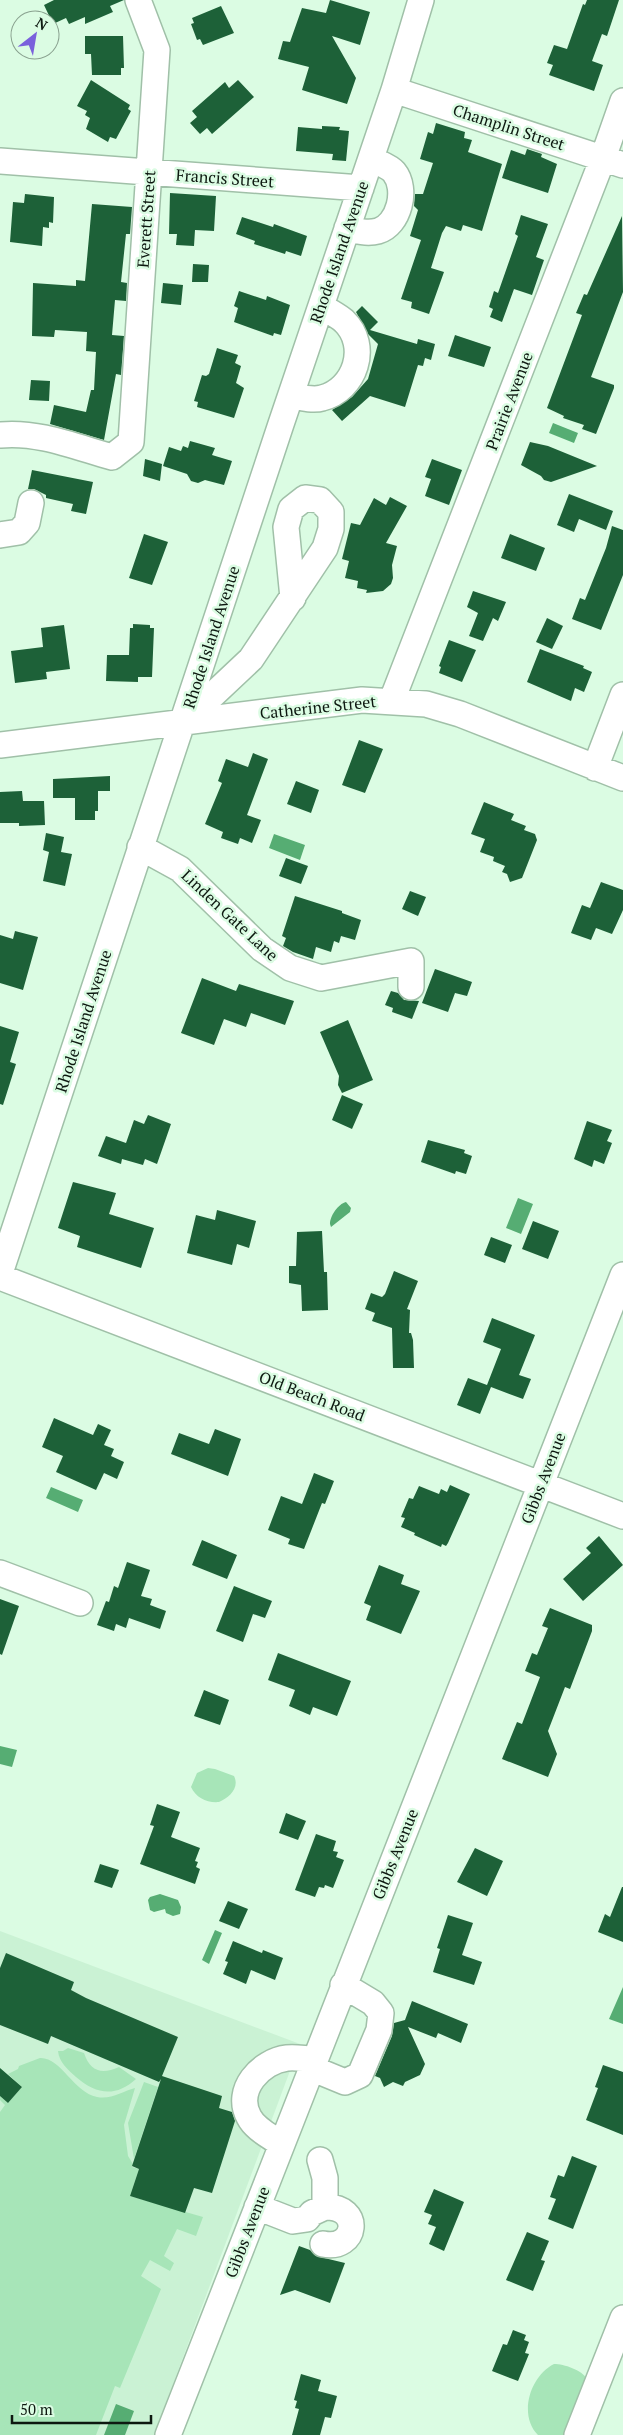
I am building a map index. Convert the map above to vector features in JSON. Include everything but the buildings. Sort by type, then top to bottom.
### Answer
[{"type":"street","name":"Everett Street","points":[[0,435],[17,433],[34,435],[112,457],[131,442],[157,50],[138,0]]},
{"type":"street","name":"Rhode Island Avenue","points":[[0,1273],[290,395],[394,90],[421,0]]},
{"type":"street","name":"Champlin Street","points":[[394,90],[613,162]]},
{"type":"street","name":"Prairie Avenue","points":[[392,700],[613,162],[623,101]]},
{"type":"street","points":[[347,228],[367,233],[379,231],[388,226],[395,216],[402,194],[400,182],[394,171],[371,159]]},
{"type":"street","name":"Francis Street","points":[[0,161],[361,188]]},
{"type":"street","points":[[290,395],[320,399],[335,393],[347,383],[356,367],[358,351],[353,335],[344,321],[321,306]]},
{"type":"street","points":[[0,535],[19,532],[27,522],[31,503]]},
{"type":"street","points":[[183,723],[251,659],[293,598]]},
{"type":"street","points":[[595,768],[623,695]]},
{"type":"street","name":"Catherine Street","points":[[0,745],[362,700],[392,700],[426,704],[460,714],[623,778]]},
{"type":"street","name":"Linden Gate Lane","points":[[140,847],[180,869],[274,959],[290,968],[321,978],[411,961],[411,987]]},
{"type":"street","name":"Gibbs Avenue","points":[[168,2435],[623,1275]]},
{"type":"street","name":"Old Beach Road","points":[[0,1277],[623,1516]]},
{"type":"street","points":[[0,1573],[80,1603]]},
{"type":"street","points":[[281,2144],[256,2126],[248,2116],[244,2100],[248,2085],[257,2072],[269,2064],[287,2058],[313,2063],[345,2082],[360,2075],[379,2030],[380,2013],[373,2003],[343,1985]]},
{"type":"street","points":[[320,2160],[325,2178],[325,2207]]},
{"type":"street","points":[[257,2207],[293,2221],[307,2219],[312,2213],[325,2207],[332,2207],[345,2212],[351,2222],[351,2230],[343,2242],[332,2246],[323,2244]]},
{"type":"street","points":[[577,2435],[623,2318]]},
{"type":"shaded area","points":[[553,423],[578,433],[574,443],[549,433]]},
{"type":"shaded area","points":[[274,834],[305,845],[300,860],[269,848]]},
{"type":"shaded area","points":[[518,1198],[533,1204],[521,1234],[506,1228]]},
{"type":"shaded area","points":[[346,1202],[351,1208],[350,1212],[331,1227],[330,1221],[333,1214],[340,1205]]},
{"type":"shaded area","points":[[51,1487],[83,1500],[78,1512],[46,1498]]},
{"type":"shaded area","points":[[0,1746],[17,1750],[12,1767],[0,1764]]},
{"type":"shaded area","points":[[208,1768],[234,1776],[235,1788],[226,1798],[219,1802],[210,1802],[202,1799],[191,1787],[197,1773]]},
{"type":"shaded area","points":[[160,1894],[178,1900],[181,1907],[180,1914],[173,1916],[166,1913],[165,1909],[154,1912],[150,1910],[148,1900],[150,1897]]},
{"type":"shaded area","points":[[215,1930],[222,1933],[209,1964],[202,1960]]},
{"type":"shaded area","points":[[0,1931],[300,2044],[154,2435],[0,2435]]},
{"type":"shaded area","points":[[623,1987],[623,2024],[609,2019]]},
{"type":"shaded area","points":[[68,2048],[84,2053],[89,2064],[97,2070],[107,2071],[119,2067],[136,2079],[121,2089],[113,2091],[106,2092],[91,2087],[76,2077],[62,2062],[58,2051]]},
{"type":"shaded area","points":[[40,2058],[54,2063],[81,2089],[97,2097],[112,2096],[135,2088],[124,2125],[128,2156],[133,2164],[132,2167],[139,2169],[130,2196],[203,2217],[196,2236],[177,2229],[164,2256],[174,2263],[170,2271],[150,2260],[141,2276],[161,2289],[120,2388],[115,2386],[96,2435],[0,2435],[0,2112],[5,2105],[0,2100],[0,2096],[8,2103],[22,2087],[8,2074],[18,2069],[19,2066]]},
{"type":"shaded area","points":[[144,2082],[158,2087],[134,2159],[128,2123]]},
{"type":"shaded area","points":[[554,2364],[572,2368],[587,2379],[565,2435],[538,2435],[532,2427],[529,2417],[530,2396],[533,2386],[539,2377]]},
{"type":"shaded area","points":[[116,2404],[134,2411],[125,2435],[104,2435]]}]
